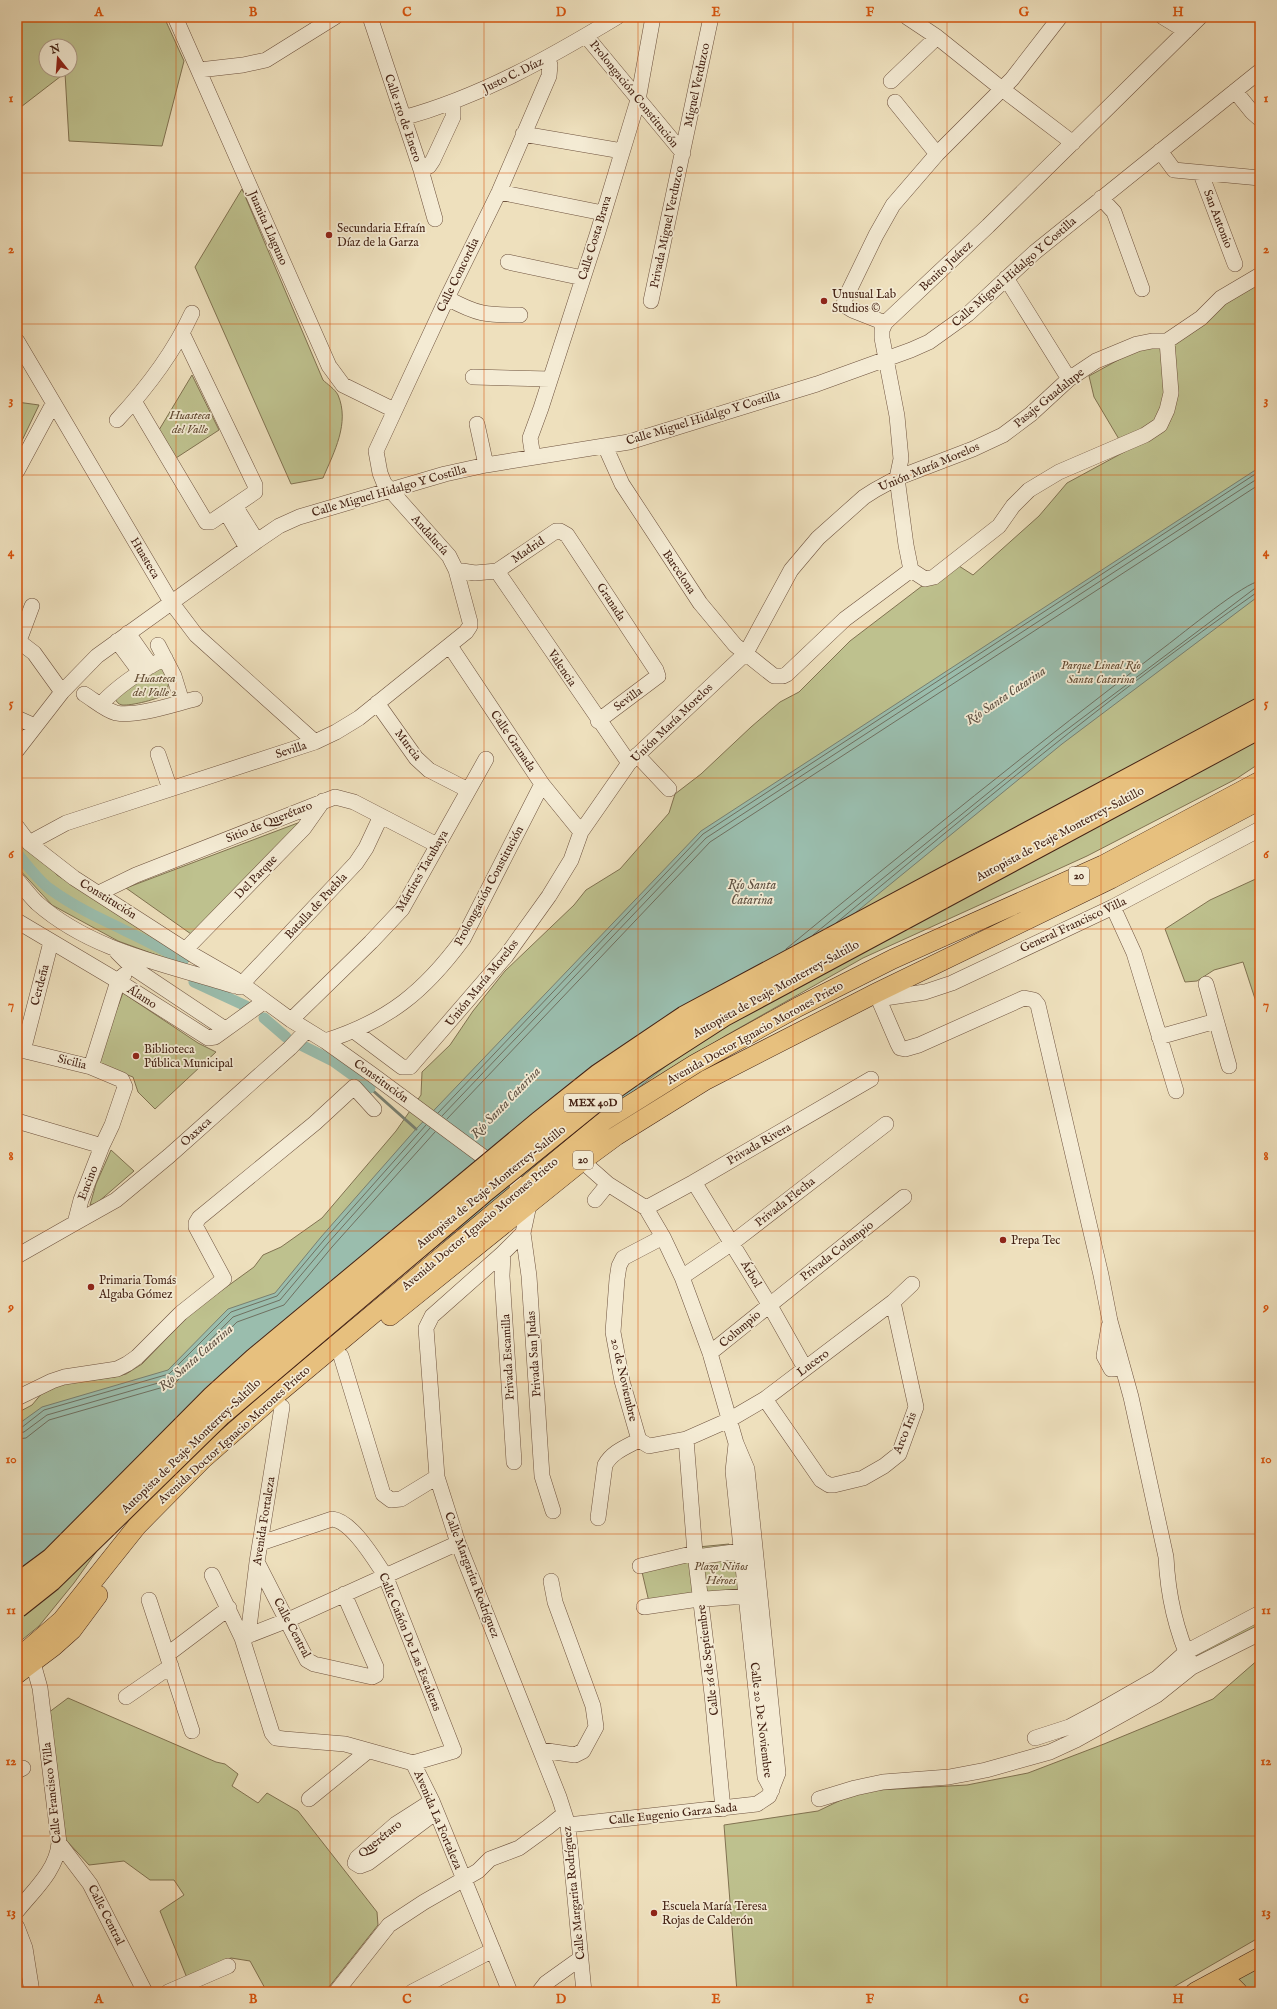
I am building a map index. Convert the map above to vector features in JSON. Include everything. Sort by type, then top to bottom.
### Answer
[{"type":"highway","name":"Autopista de Peaje Monterrey-Saltillo","points":[[17,1585],[52,1559],[212,1398],[250,1364],[540,1122],[599,1075],[685,1017],[1260,709]]},
{"type":"highway","name":"Autopista de Peaje Monterrey-Saltillo","points":[[17,1608],[51,1580],[221,1414],[284,1359],[489,1187],[598,1100],[648,1064],[724,1015],[1260,727]]},
{"type":"main road","name":"Avenida Doctor Ignacio Morones Prieto","points":[[17,1674],[25,1661],[62,1620],[136,1526],[203,1459],[276,1395],[604,1121],[695,1064],[798,1008],[893,959],[1103,865],[1260,781]]},
{"type":"main road","name":"Avenida Doctor Ignacio Morones Prieto","points":[[25,1661],[72,1630],[122,1561],[158,1520],[187,1491],[341,1356],[521,1191],[582,1160],[616,1136],[706,1080],[1111,879],[1260,800]]},
{"type":"main road","points":[[877,996],[876,984],[879,979],[961,937],[972,923]]},
{"type":"main road","points":[[1196,1992],[1260,1957]]},
{"type":"main road","points":[[1216,1981],[1231,1985],[1238,1992]]},
{"type":"street","name":"Juanita Llaguno","points":[[175,17],[328,366],[343,385],[394,410]]},
{"type":"street","points":[[199,70],[249,64],[266,60],[335,17]]},
{"type":"street","name":"Calle 1ro de Enero","points":[[370,17],[421,170],[435,219]]},
{"type":"street","name":"Justo C. Díaz","points":[[403,118],[453,103],[547,58],[617,17]]},
{"type":"street","name":"Calle Costa Brava","points":[[534,457],[530,438],[583,278],[638,100],[653,17]]},
{"type":"street","name":"Miguel Verduzco","points":[[682,153],[711,17]]},
{"type":"street","points":[[907,17],[937,37],[1073,143]]},
{"type":"street","points":[[1163,17],[1186,31]]},
{"type":"street","name":"Benito Juárez","points":[[885,323],[1073,143],[1200,17]]},
{"type":"street","points":[[1058,18],[1002,89],[936,154],[893,205],[876,235],[845,299],[844,305],[852,310],[885,323],[882,338],[897,416],[901,459],[897,478],[911,570],[925,579],[931,578],[974,548],[999,526],[1013,506],[1029,490],[1059,472],[1145,435],[1160,425],[1167,410],[1171,393],[1168,341],[1201,318],[1221,298],[1260,275]]},
{"type":"street","name":"Prolongación Constitución","points":[[586,36],[682,153]]},
{"type":"street","points":[[891,81],[937,37]]},
{"type":"street","name":"Calle Concordia","points":[[390,490],[384,483],[380,473],[376,451],[447,298],[499,192],[549,76],[550,65],[547,58]]},
{"type":"street","name":"Calle Miguel Hidalgo Y Costilla","points":[[17,750],[62,692],[97,656],[252,544],[279,526],[298,516],[486,465],[628,442],[704,420],[886,360],[928,342],[968,314],[1006,278],[1101,198],[1260,71]]},
{"type":"street","points":[[1235,91],[1252,112],[1260,119]]},
{"type":"street","points":[[896,102],[936,154]]},
{"type":"street","points":[[421,170],[429,166],[433,160],[454,117],[453,103]]},
{"type":"street","points":[[523,134],[622,151]]},
{"type":"street","points":[[1160,151],[1174,170],[1201,174],[1260,178]]},
{"type":"street","name":"Privada Miguel Verduzco","points":[[651,301],[682,153]]},
{"type":"street","name":"San Antonio","points":[[1201,174],[1235,264]]},
{"type":"street","points":[[499,192],[603,213]]},
{"type":"street","points":[[1101,198],[1114,212],[1142,289]]},
{"type":"street","points":[[508,262],[583,278]]},
{"type":"street","points":[[1006,278],[1069,379]]},
{"type":"street","points":[[447,298],[476,313],[487,315],[520,315]]},
{"type":"street","points":[[116,420],[134,402],[182,333],[192,313]]},
{"type":"street","points":[[134,402],[205,521],[211,522],[252,495],[256,488],[182,333]]},
{"type":"street","name":"Huasteca","points":[[17,341],[52,404],[171,602],[196,635],[315,742]]},
{"type":"street","name":"Pasaje Guadalupe","points":[[1004,435],[1069,379],[1096,361],[1137,344],[1152,341],[1168,341]]},
{"type":"street","points":[[473,377],[550,379]]},
{"type":"street","points":[[17,471],[52,404]]},
{"type":"street","points":[[477,424],[486,465]]},
{"type":"street","name":"Unión María Morelos","points":[[354,1031],[402,1067],[410,1066],[506,956],[549,896],[571,860],[581,832],[633,759],[746,653],[791,570],[818,538],[864,497],[897,478],[944,461],[1004,435]]},
{"type":"street","name":"Barcelona","points":[[605,446],[622,484],[700,603],[735,645],[771,674],[780,677],[788,674],[845,619],[911,570]]},
{"type":"street","name":"Andalucía","points":[[390,490],[449,556],[456,570]]},
{"type":"street","points":[[230,509],[252,544]]},
{"type":"street","name":"Madrid","points":[[497,571],[556,531],[560,530]]},
{"type":"street","name":"Granada","points":[[560,530],[564,532],[571,542],[656,670],[658,676]]},
{"type":"street","points":[[456,570],[475,572],[497,571]]},
{"type":"street","name":"Sevilla","points":[[30,844],[66,823],[315,742],[336,732],[377,703],[450,646],[470,626],[469,615],[456,570]]},
{"type":"street","name":"Valencia","points":[[497,571],[598,721],[633,759],[669,789]]},
{"type":"street","points":[[32,606],[18,640],[34,653],[43,663],[62,692]]},
{"type":"street","points":[[122,637],[146,669]]},
{"type":"street","points":[[84,694],[117,713],[129,713],[189,701],[158,645]]},
{"type":"street","name":"Calle Granada","points":[[450,646],[542,784],[581,832]]},
{"type":"street","points":[[101,704],[113,691],[146,669],[166,658]]},
{"type":"street","name":"Sevilla","points":[[598,721],[658,676]]},
{"type":"street","name":"Murcia","points":[[377,703],[416,758],[424,766],[468,790]]},
{"type":"street","points":[[17,718],[35,726]]},
{"type":"street","points":[[158,754],[170,789]]},
{"type":"street","name":"Mártires Tacubaya","points":[[291,1020],[371,942],[402,909],[486,759]]},
{"type":"street","name":"Prolongación Constitución","points":[[325,1041],[354,1031],[388,1014],[418,990],[446,962],[463,939],[542,784]]},
{"type":"street","name":"Sitio de Querétaro","points":[[99,893],[136,875],[323,801],[341,797],[437,845]]},
{"type":"street","name":"Del Parque","points":[[184,970],[194,963],[190,952],[304,828],[323,801]]},
{"type":"street","name":"Batalla de Puebla","points":[[243,987],[356,863],[366,848],[381,816]]},
{"type":"street","name":"Constitución","points":[[17,827],[30,844],[74,878],[325,1041],[370,1073],[521,1191]]},
{"type":"street","name":"General Francisco Villa","points":[[877,996],[925,992],[952,983],[1113,907],[1260,829]]},
{"type":"street","name":"Constitución","points":[[17,880],[36,903],[91,940],[115,950],[136,962],[184,970],[243,987]]},
{"type":"street","points":[[20,923],[36,903]]},
{"type":"street","points":[[1113,907],[1134,953],[1176,1091]]},
{"type":"street","name":"Álamo","points":[[20,923],[118,981],[208,1038],[212,1038],[265,1001]]},
{"type":"street","name":"Cerdeña","points":[[20,1050],[51,942]]},
{"type":"street","points":[[91,1067],[118,981],[136,962],[225,1029]]},
{"type":"street","points":[[1206,984],[1229,1066]]},
{"type":"street","points":[[877,996],[900,1048],[905,1049],[919,1045],[1024,998],[1030,998],[1036,1003],[1042,1020],[1100,1268],[1110,1321],[1122,1370],[1131,1398],[1166,1556],[1166,1578],[1173,1616],[1192,1667]]},
{"type":"street","points":[[1159,1037],[1216,1020]]},
{"type":"street","name":"Oaxaca","points":[[75,1223],[116,1200],[169,1156],[290,1048],[307,1030]]},
{"type":"street","name":"Sicilia","points":[[20,1050],[91,1067],[124,1082]]},
{"type":"street","name":"Privada Rivera","points":[[646,1208],[694,1182],[871,1079]]},
{"type":"street","name":"Encino","points":[[75,1223],[81,1200],[102,1146],[112,1125],[125,1087],[124,1082]]},
{"type":"street","points":[[17,1398],[52,1381],[64,1377],[117,1369],[137,1357],[181,1313],[224,1279],[196,1227],[196,1223],[315,1123],[354,1087],[374,1109]]},
{"type":"street","name":"Privada Flecha","points":[[682,1277],[732,1243],[886,1124]]},
{"type":"street","points":[[18,1125],[102,1146]]},
{"type":"street","points":[[582,1160],[608,1184],[646,1208],[663,1237],[682,1277],[710,1353],[736,1443]]},
{"type":"street","name":"Árbol","points":[[694,1182],[769,1304],[805,1368]]},
{"type":"street","points":[[595,1200],[608,1184]]},
{"type":"street","points":[[521,1191],[523,1233]]},
{"type":"street","name":"Privada Columpio","points":[[769,1304],[904,1197]]},
{"type":"street","points":[[17,1256],[75,1223]]},
{"type":"street","name":"Calle Margarita Rodríguez","points":[[523,1233],[503,1253],[432,1316],[426,1328],[437,1477],[458,1543],[541,1750],[566,1819],[584,1992]]},
{"type":"street","name":"Privada San Judas","points":[[523,1233],[529,1276],[542,1476],[553,1511]]},
{"type":"street","name":"20 de Noviembre","points":[[644,1443],[622,1381],[613,1332],[617,1279],[619,1266],[623,1258],[663,1237]]},
{"type":"street","name":"Privada Escamilla","points":[[503,1253],[502,1276],[514,1462]]},
{"type":"street","name":"Lucero","points":[[598,1518],[605,1465],[615,1453],[644,1443],[686,1439],[730,1420],[765,1400],[893,1302],[912,1284]]},
{"type":"street","name":"Arco Iris","points":[[765,1400],[821,1480],[826,1484],[834,1485],[863,1478],[884,1466],[899,1454],[916,1407],[893,1302]]},
{"type":"street","name":"Columpio","points":[[710,1353],[769,1304]]},
{"type":"street","points":[[341,1356],[381,1490],[387,1498],[391,1500],[401,1499],[437,1477]]},
{"type":"street","name":"Avenida Fortaleza","points":[[245,1637],[282,1407]]},
{"type":"street","name":"Calle 16 de Septiembre","points":[[686,1439],[695,1555],[723,1809]]},
{"type":"street","name":"Calle 20 De Noviembre","points":[[736,1443],[733,1471],[741,1551],[766,1777],[772,1790]]},
{"type":"street","name":"Calle 20 De Noviembre","points":[[736,1443],[747,1469],[778,1773],[772,1790]]},
{"type":"street","name":"Calle Cañón De Las Escaleras","points":[[261,1544],[327,1519],[336,1519],[340,1521],[369,1551],[385,1575],[454,1751],[413,1763]]},
{"type":"street","points":[[245,1637],[288,1620],[458,1543]]},
{"type":"street","points":[[640,1566],[695,1555],[741,1551]]},
{"type":"street","name":"Calle Central","points":[[258,1562],[305,1657],[310,1663],[368,1677],[374,1677],[376,1667],[344,1594]]},
{"type":"street","name":"Avenida La Fortaleza","points":[[212,1575],[245,1637],[272,1733],[275,1737],[345,1744],[413,1763],[434,1807],[510,1992]]},
{"type":"street","points":[[541,1750],[575,1755],[584,1751],[596,1727],[593,1706],[555,1602],[551,1581]]},
{"type":"street","points":[[644,1607],[701,1599],[747,1596]]},
{"type":"street","points":[[149,1600],[192,1731]]},
{"type":"street","points":[[126,1697],[229,1608]]},
{"type":"street","points":[[819,1799],[855,1788],[883,1782],[949,1777],[986,1770],[1050,1752],[1072,1733],[1157,1678],[1186,1652],[1260,1613]]},
{"type":"street","points":[[1035,1738],[1072,1733],[1157,1694],[1192,1667],[1260,1633]]},
{"type":"street","name":"Calle Francisco Villa","points":[[17,1911],[55,1862],[58,1854],[59,1843],[40,1688],[25,1661]]},
{"type":"street","points":[[309,1799],[368,1751]]},
{"type":"street","name":"Calle Eugenio Garza Sada","points":[[566,1819],[723,1809],[757,1804],[769,1796],[772,1790]]},
{"type":"street","name":"Querétaro","points":[[434,1807],[368,1863],[360,1866],[356,1863],[357,1858],[396,1824],[434,1807]]},
{"type":"street","points":[[336,1992],[389,1925],[424,1902],[478,1871],[490,1859],[519,1848],[548,1828],[566,1819]]},
{"type":"street","name":"Calle Central","points":[[59,1843],[90,1884],[145,1992]]},
{"type":"street","points":[[17,1927],[25,1948],[32,1992]]},
{"type":"street","points":[[412,1992],[493,1950]]},
{"type":"street","points":[[539,1992],[546,1983],[581,1958]]},
{"type":"street","points":[[168,1992],[228,1966]]},
{"type":"green space","points":[[20,17],[164,17],[184,61],[162,146],[69,141],[65,78],[78,78],[78,38],[38,38],[38,78],[59,78],[17,110],[17,25]]},
{"type":"green space","points":[[242,189],[323,380],[338,395],[342,416],[341,427],[336,448],[323,478],[291,484],[195,267]]},
{"type":"green space","name":"Parque Lineal Río Santa Catarina","points":[[1260,282],[1260,763],[1236,779],[1087,856],[863,958],[725,1036],[655,1080],[613,1102],[322,1334],[212,1428],[104,1541],[74,1583],[39,1626],[17,1644],[17,1413],[32,1405],[48,1386],[114,1377],[126,1374],[142,1364],[192,1312],[254,1267],[263,1255],[281,1247],[322,1218],[396,1131],[421,1095],[422,1072],[450,1045],[473,1011],[505,971],[574,905],[586,890],[620,869],[669,813],[675,794],[701,774],[780,702],[799,692],[850,641],[922,586],[959,566],[973,575],[1039,516],[1067,483],[1126,451],[1094,397],[1089,376]]},
{"type":"green space","name":"Huasteca del Valle","points":[[192,375],[219,430],[176,458],[159,430]]},
{"type":"green space","points":[[17,402],[39,405],[17,451]]},
{"type":"green space","name":"Huasteca del Valle 2","points":[[161,667],[169,680],[167,693],[145,702],[122,705],[117,702],[115,699],[120,690]]},
{"type":"green space","points":[[303,821],[191,934],[126,888]]},
{"type":"green space","points":[[17,829],[57,875],[190,961],[181,964],[118,941],[52,905],[17,867]]},
{"type":"green space","points":[[1260,877],[1260,1014],[1243,962],[1214,970],[1197,981],[1185,982],[1165,929],[1210,900]]},
{"type":"green space","points":[[123,993],[198,1043],[216,1052],[155,1109],[138,1092],[133,1077],[96,1063]]},
{"type":"green space","points":[[111,1150],[134,1171],[97,1203],[90,1205],[96,1184]]},
{"type":"green space","name":"Plaza Niños Héroes","points":[[729,1544],[730,1549],[737,1549],[744,1595],[704,1598],[698,1547]]},
{"type":"green space","points":[[692,1559],[696,1595],[649,1602],[642,1572]]},
{"type":"green space","points":[[1260,1619],[1260,1628],[1197,1660],[1194,1654]]},
{"type":"green space","points":[[1260,1658],[1260,1937],[1165,1992],[737,1992],[724,1825],[818,1811],[860,1791],[967,1785],[1028,1773],[1104,1744],[1213,1699]]},
{"type":"green space","points":[[68,1698],[216,1762],[225,1764],[238,1774],[232,1786],[258,1803],[267,1793],[298,1811],[377,1912],[378,1925],[325,1992],[267,1992],[250,1961],[231,1958],[187,1978],[160,1911],[184,1895],[174,1880],[150,1880],[124,1861],[89,1865],[65,1839],[48,1713]]},
{"type":"green space","points":[[1260,1965],[1260,1992],[1242,1992],[1229,1981]]},
{"type":"water","name":"Río Santa Catarina","points":[[1260,467],[1260,595],[1062,744],[713,1029],[224,1414],[17,1619],[17,1425],[42,1407],[168,1370],[228,1309],[275,1293],[321,1237],[416,1129],[701,831]]},
{"type":"waterway","points":[[17,853],[41,881],[66,900],[167,951],[183,961]]},
{"type":"waterway","points":[[194,982],[246,1006]]},
{"type":"waterway","points":[[264,1018],[286,1037]]},
{"type":"waterway","points":[[301,1045],[333,1061],[358,1079]]},
{"type":"waterway","points":[[361,1082],[370,1088]]},
{"type":"waterway","points":[[370,1088],[416,1129]]},
{"type":"place","name":"Secundaria Efraín Díaz de la Garza","points":[[329,235]]},
{"type":"place","name":"Unusual Lab Studios ©","points":[[824,301]]},
{"type":"place","name":"Biblioteca Pública Municipal","points":[[136,1056]]},
{"type":"place","name":"Prepa Tec","points":[[1003,1240]]},
{"type":"place","name":"Primaria Tomás Algaba Gómez","points":[[91,1287]]},
{"type":"place","name":"Escuela María Teresa Rojas de Calderón","points":[[654,1913]]}]
